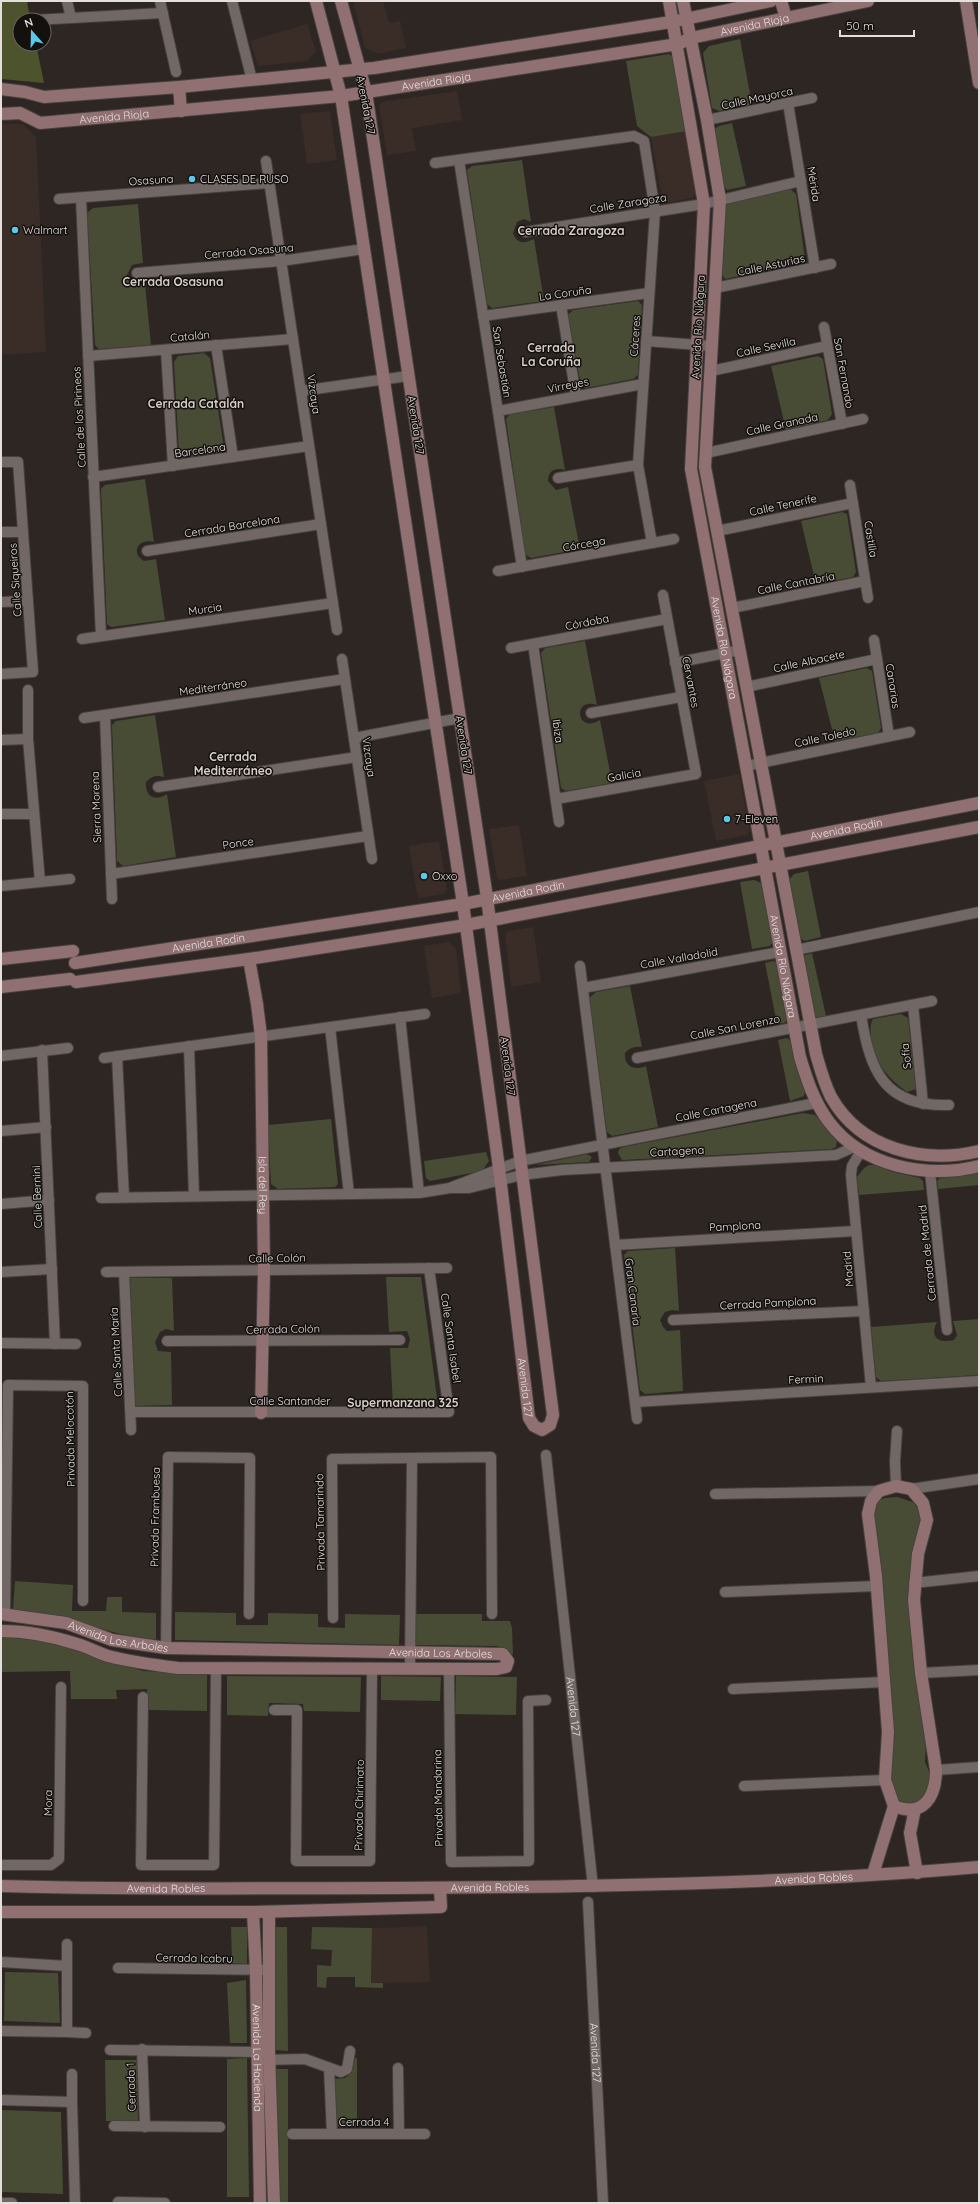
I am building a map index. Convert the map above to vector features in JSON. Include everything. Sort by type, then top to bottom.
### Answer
[{"type":"main road","name":"Avenida 127","points":[[316,1],[341,96],[436,724],[466,925],[529,1418],[534,1426],[542,1430],[550,1425],[553,1415],[487,898],[366,92],[341,1]]},
{"type":"main road","name":"Avenida Río Niágara","points":[[669,1],[671,22],[678,44],[704,204],[690,469],[794,1027],[806,1078],[816,1103],[829,1122],[858,1149],[891,1164],[930,1172],[948,1172],[979,1166]]},
{"type":"main road","name":"Avenida Río Niágara","points":[[683,1],[707,120],[720,200],[705,467],[810,1024],[823,1079],[832,1097],[857,1127],[879,1142],[913,1154],[949,1157],[979,1151]]},
{"type":"main road","name":"Avenida Rioja","points":[[1,89],[25,92],[44,97],[179,87],[359,70],[671,22],[771,1]]},
{"type":"main road","points":[[781,1],[786,18]]},
{"type":"main road","name":"Avenida Rioja","points":[[1,114],[20,113],[40,123],[341,96],[678,44],[691,38],[741,29],[868,1]]},
{"type":"main road","points":[[966,1],[979,83]]},
{"type":"main road","points":[[737,8],[741,29]]},
{"type":"main road","points":[[179,87],[181,111]]},
{"type":"main road","points":[[20,113],[25,92]]},
{"type":"main road","name":"Avenida Rodin","points":[[1,959],[133,954],[463,904],[487,898],[979,803]]},
{"type":"main road","name":"Avenida Rodin","points":[[1,987],[137,974],[249,959],[466,925],[979,827]]},
{"type":"main road","points":[[133,954],[137,974]]},
{"type":"main road","name":"Isla del Rey","points":[[249,959],[258,1004],[261,1036],[264,1270],[261,1413]]},
{"type":"main road","points":[[873,1874],[894,1806],[884,1780],[888,1732],[877,1586],[868,1514],[871,1501],[879,1491],[896,1486],[911,1489],[923,1503],[927,1520],[918,1554],[914,1583],[921,1673],[936,1770],[936,1785],[930,1800],[915,1809],[905,1810],[894,1806]]},
{"type":"main road","name":"Avenida Los Arboles","points":[[1,1631],[21,1631],[52,1637],[78,1644],[107,1655],[141,1664],[178,1668],[262,1667],[372,1670],[497,1669],[506,1667],[508,1661],[506,1655],[503,1654],[166,1648],[112,1640],[66,1623],[3,1614]]},
{"type":"main road","points":[[107,1655],[112,1640]]},
{"type":"main road","points":[[262,1650],[262,1667]]},
{"type":"main road","points":[[915,1809],[910,1833],[917,1873]]},
{"type":"main road","name":"Avenida Robles","points":[[1,1886],[107,1889],[593,1887],[688,1885],[873,1874],[917,1873],[979,1867]]},
{"type":"main road","points":[[1,1912],[269,1912],[441,1907],[440,1888]]},
{"type":"main road","name":"Avenida La Hacienda","points":[[253,1912],[256,1971],[256,2056],[260,2203]]},
{"type":"main road","points":[[269,1912],[269,2056],[274,2203]]},
{"type":"street","points":[[67,1],[71,18]]},
{"type":"street","points":[[160,1],[176,72]]},
{"type":"street","points":[[232,1],[252,80]]},
{"type":"street","points":[[52,19],[163,12]]},
{"type":"street","name":"Calle Mayorca","points":[[707,120],[812,98]]},
{"type":"street","name":"Mérida","points":[[788,103],[815,268]]},
{"type":"street","name":"Cáceres","points":[[459,160],[634,136],[644,141],[655,211],[638,465],[652,544]]},
{"type":"street","points":[[435,163],[459,160]]},
{"type":"street","name":"San Sebastián","points":[[459,160],[522,567]]},
{"type":"street","name":"Vizcaya","points":[[266,161],[337,630]]},
{"type":"street","name":"Calle Zaragoza","points":[[525,232],[704,204],[801,181]]},
{"type":"street","name":"Osasuna","points":[[59,199],[269,183]]},
{"type":"street","name":"Calle de los Pirineos","points":[[81,198],[100,636]]},
{"type":"street","name":"Cerrada Osasuna","points":[[137,273],[281,261],[364,249]]},
{"type":"street","name":"Calle Asturias","points":[[715,288],[831,264]]},
{"type":"street","name":"La Coruña","points":[[483,316],[650,293]]},
{"type":"street","points":[[561,305],[576,396]]},
{"type":"street","name":"San Fernando","points":[[824,327],[842,424]]},
{"type":"street","name":"Catalán","points":[[88,356],[293,339]]},
{"type":"street","points":[[646,341],[712,346]]},
{"type":"street","points":[[216,346],[233,457]]},
{"type":"street","name":"Calle Sevilla","points":[[711,371],[827,346]]},
{"type":"street","points":[[166,350],[173,466]]},
{"type":"street","points":[[301,391],[408,376]]},
{"type":"street","name":"Virreyes","points":[[498,411],[643,384]]},
{"type":"street","name":"Calle Granada","points":[[706,453],[862,419]]},
{"type":"street","name":"Barcelona","points":[[94,478],[309,446]]},
{"type":"street","name":"Calle Siqueiros","points":[[1,462],[18,462],[33,672],[1,674]]},
{"type":"street","points":[[558,478],[638,465]]},
{"type":"street","name":"Castilla","points":[[850,485],[868,598]]},
{"type":"street","name":"Calle Tenerife","points":[[717,531],[853,503]]},
{"type":"street","name":"Cerrada Barcelona","points":[[147,551],[321,524]]},
{"type":"street","points":[[1,532],[23,532]]},
{"type":"street","name":"Córcega","points":[[498,571],[674,540]]},
{"type":"street","name":"Calle Cantabria","points":[[732,608],[865,581]]},
{"type":"street","name":"Cervantes","points":[[663,595],[696,774]]},
{"type":"street","points":[[1,602],[28,601]]},
{"type":"street","name":"Murcia","points":[[82,639],[333,603]]},
{"type":"street","name":"Córdoba","points":[[511,648],[667,619]]},
{"type":"street","name":"Canarias","points":[[874,640],[890,736]]},
{"type":"street","name":"Ibiza","points":[[533,644],[559,822]]},
{"type":"street","points":[[675,663],[740,650]]},
{"type":"street","name":"Vizcaya","points":[[342,659],[372,859]]},
{"type":"street","name":"Calle Albacete","points":[[746,687],[877,659]]},
{"type":"street","name":"Mediterráneo","points":[[84,718],[345,679]]},
{"type":"street","points":[[28,690],[28,739],[40,882]]},
{"type":"street","points":[[591,713],[682,697]]},
{"type":"street","name":"Sierra Morena","points":[[105,715],[112,899]]},
{"type":"street","points":[[354,738],[436,724],[460,718]]},
{"type":"street","name":"Calle Toledo","points":[[746,766],[910,732]]},
{"type":"street","points":[[1,740],[28,739]]},
{"type":"street","points":[[158,787],[357,757]]},
{"type":"street","name":"Galicia","points":[[556,799],[696,774]]},
{"type":"street","points":[[1,814],[34,814]]},
{"type":"street","name":"Ponce","points":[[111,874],[368,836]]},
{"type":"street","points":[[1,886],[70,879]]},
{"type":"street","points":[[796,950],[979,912]]},
{"type":"street","name":"Calle Valladolid","points":[[583,988],[780,952]]},
{"type":"street","points":[[102,1198],[419,1193],[450,1188],[499,1174],[520,1161],[603,1144],[580,966]]},
{"type":"street","name":"Calle San Lorenzo","points":[[637,1058],[932,1001]]},
{"type":"street","name":"Sofía","points":[[913,1005],[923,1104]]},
{"type":"street","points":[[104,1058],[426,1014]]},
{"type":"street","points":[[861,1015],[866,1043],[875,1070],[899,1096],[923,1104],[949,1105]]},
{"type":"street","points":[[400,1017],[419,1193]]},
{"type":"street","points":[[330,1027],[349,1194]]},
{"type":"street","points":[[189,1046],[194,1196]]},
{"type":"street","points":[[1,1056],[68,1048]]},
{"type":"street","name":"Calle Bernini","points":[[42,1050],[55,1344]]},
{"type":"street","points":[[117,1056],[124,1197]]},
{"type":"street","name":"Calle Cartagena","points":[[603,1144],[816,1103]]},
{"type":"street","points":[[1,1131],[46,1127]]},
{"type":"street","name":"Gran Canaria","points":[[603,1144],[637,1419]]},
{"type":"street","name":"Cartagena","points":[[499,1174],[522,1175],[605,1167],[836,1155],[858,1149]]},
{"type":"street","name":"Madrid","points":[[858,1149],[851,1175],[871,1388]]},
{"type":"street","name":"Cerrada de Madrid","points":[[930,1172],[947,1330]]},
{"type":"street","points":[[1,1204],[49,1200]]},
{"type":"street","name":"Pamplona","points":[[615,1245],[856,1231]]},
{"type":"street","name":"Calle Santa Isabel","points":[[429,1268],[449,1412]]},
{"type":"street","name":"Calle Colón","points":[[106,1272],[448,1268]]},
{"type":"street","points":[[1,1272],[52,1269]]},
{"type":"street","name":"Calle Santa María","points":[[124,1272],[131,1430]]},
{"type":"street","name":"Cerrada Pamplona","points":[[673,1320],[864,1311]]},
{"type":"street","name":"Cerrada Colón","points":[[167,1341],[263,1342],[400,1340]]},
{"type":"street","points":[[1,1343],[76,1344]]},
{"type":"street","name":"Fermin","points":[[635,1402],[979,1381]]},
{"type":"street","name":"Privada Melocotón","points":[[3,1614],[8,1385],[82,1386],[83,1601]]},
{"type":"street","name":"Calle Santander","points":[[131,1412],[449,1412]]},
{"type":"street","points":[[896,1486],[895,1461],[897,1431]]},
{"type":"street","name":"Avenida 127","points":[[546,1455],[593,1887]]},
{"type":"street","name":"Privada Frambuesa","points":[[166,1648],[168,1457],[250,1458],[249,1614]]},
{"type":"street","name":"Privada Tamarindo","points":[[333,1618],[332,1459],[491,1457],[492,1614]]},
{"type":"street","points":[[410,1669],[412,1458]]},
{"type":"street","points":[[911,1489],[979,1479]]},
{"type":"street","points":[[715,1494],[879,1491]]},
{"type":"street","points":[[914,1583],[979,1576]]},
{"type":"street","points":[[725,1592],[877,1586]]},
{"type":"street","points":[[143,1697],[141,1865],[214,1865],[216,1668]]},
{"type":"street","name":"Privada Chirimato","points":[[274,1710],[298,1710],[296,1861],[370,1861],[372,1670]]},
{"type":"street","name":"Privada Mandarina","points":[[449,1670],[451,1862],[529,1861],[528,1701],[546,1700]]},
{"type":"street","points":[[921,1673],[979,1670]]},
{"type":"street","points":[[733,1689],[884,1682]]},
{"type":"street","name":"Mora","points":[[1,1865],[51,1864],[59,1859],[61,1687]]},
{"type":"street","points":[[936,1770],[979,1767]]},
{"type":"street","points":[[744,1786],[884,1780]]},
{"type":"street","name":"Avenida 127","points":[[588,1902],[603,2203]]},
{"type":"street","points":[[67,1944],[68,2032]]},
{"type":"street","points":[[1,1962],[67,1966]]},
{"type":"street","name":"Cerrada Icabru","points":[[118,1968],[270,1970]]},
{"type":"street","points":[[1,2031],[86,2033]]},
{"type":"street","points":[[110,2050],[142,2049]]},
{"type":"street","name":"Cerrada 1","points":[[145,2127],[142,2049],[269,2056]]},
{"type":"street","points":[[269,2056],[305,2060],[340,2072],[347,2069],[350,2051]]},
{"type":"street","name":"Cerrada 4","points":[[329,2068],[332,2134],[399,2134],[398,2068]]},
{"type":"street","points":[[72,2074],[75,2203]]},
{"type":"street","points":[[1,2100],[72,2102]]},
{"type":"street","points":[[114,2126],[220,2127]]},
{"type":"street","points":[[292,2134],[332,2134]]},
{"type":"street","points":[[399,2134],[425,2134]]},
{"type":"street","points":[[118,2202],[165,2203]]},
{"type":"street","points":[[1,2203],[12,2203]]},
{"type":"shaded area","points":[[353,1],[383,1],[389,23],[400,21],[406,48],[378,54],[365,48]]},
{"type":"shaded area","points":[[307,24],[316,51],[307,61],[258,66],[250,41]]},
{"type":"shaded area","points":[[457,91],[462,120],[412,128],[416,151],[387,155],[379,106],[382,102]]},
{"type":"shaded area","points":[[330,111],[337,160],[307,164],[300,114]]},
{"type":"shaded area","points":[[1,124],[23,124],[36,137],[46,352],[1,355]]},
{"type":"shaded area","points":[[687,131],[696,192],[693,198],[663,203],[651,137]]},
{"type":"shaded area","points":[[739,774],[750,831],[747,835],[716,841],[704,781]]},
{"type":"shaded area","points":[[519,825],[527,876],[500,880],[497,878],[489,829]]},
{"type":"shaded area","points":[[439,841],[447,889],[444,894],[418,898],[409,846]]},
{"type":"shaded area","points":[[533,927],[541,982],[511,987],[505,934],[508,931]]},
{"type":"shaded area","points":[[449,942],[456,949],[461,993],[432,998],[424,946]]},
{"type":"shaded area","points":[[427,1926],[430,1982],[371,1983],[372,1928]]},
{"type":"green space","points":[[1,1],[27,1],[29,12],[12,12],[12,52],[38,52],[44,83],[1,79]]},
{"type":"green space","points":[[740,39],[752,105],[719,111],[712,108],[703,53],[709,46]]},
{"type":"green space","points":[[669,54],[674,58],[687,131],[651,137],[637,126],[626,61]]},
{"type":"green space","points":[[732,123],[746,186],[727,190],[724,186],[714,129],[719,126]]},
{"type":"green space","points":[[522,160],[531,222],[524,219],[517,222],[513,233],[521,242],[527,242],[534,239],[544,301],[492,308],[487,304],[467,170],[472,166]]},
{"type":"green space","points":[[790,189],[796,194],[805,259],[800,263],[725,279],[722,274],[723,207],[728,202]]},
{"type":"green space","points":[[138,204],[143,263],[132,265],[127,275],[129,281],[134,285],[145,284],[151,345],[99,349],[95,345],[87,213],[93,208]]},
{"type":"green space","points":[[638,301],[642,305],[638,375],[633,379],[586,388],[581,386],[568,315],[573,310]]},
{"type":"green space","points":[[204,353],[210,358],[224,448],[220,453],[183,458],[179,454],[174,362],[178,356]]},
{"type":"green space","points":[[818,356],[823,359],[832,414],[828,420],[786,430],[771,366]]},
{"type":"green space","points":[[554,407],[565,470],[558,469],[551,472],[548,481],[556,490],[568,487],[580,549],[531,558],[525,554],[506,419],[510,414]]},
{"type":"green space","points":[[145,479],[154,542],[148,541],[140,544],[137,554],[144,561],[156,559],[165,620],[111,627],[107,624],[101,489],[105,485]]},
{"type":"green space","points":[[842,512],[847,514],[856,572],[853,577],[816,584],[801,521]]},
{"type":"green space","points":[[585,641],[597,705],[589,704],[584,706],[580,715],[586,723],[592,723],[600,720],[612,783],[566,791],[561,788],[541,653],[545,648]]},
{"type":"green space","points":[[867,668],[872,671],[881,728],[878,733],[835,741],[819,678]]},
{"type":"green space","points":[[155,715],[164,777],[152,777],[146,782],[146,787],[149,794],[155,798],[159,798],[167,794],[176,857],[123,866],[117,861],[112,725],[116,721]]},
{"type":"green space","points":[[808,871],[821,937],[805,941],[800,938],[788,881],[794,874]]},
{"type":"green space","points":[[754,880],[763,884],[774,941],[770,946],[752,949],[740,882]]},
{"type":"green space","points":[[812,953],[826,1016],[818,1018],[813,1015],[802,958],[805,955]]},
{"type":"green space","points":[[773,961],[777,963],[787,1020],[784,1023],[777,1024],[765,963]]},
{"type":"green space","points":[[630,986],[642,1047],[634,1047],[630,1049],[625,1053],[625,1058],[628,1065],[631,1067],[638,1068],[646,1066],[658,1127],[612,1136],[607,1132],[589,998],[596,992]]},
{"type":"green space","points":[[901,1014],[908,1018],[916,1089],[907,1092],[883,1069],[875,1055],[871,1038],[871,1026],[873,1019]]},
{"type":"green space","points":[[787,1038],[791,1041],[805,1091],[804,1096],[790,1101],[778,1040]]},
{"type":"green space","points":[[803,1113],[815,1115],[837,1139],[836,1147],[832,1149],[622,1160],[618,1153],[619,1149],[623,1147]]},
{"type":"green space","points":[[331,1119],[338,1184],[335,1187],[278,1189],[271,1184],[268,1125]]},
{"type":"green space","points":[[486,1152],[489,1161],[482,1171],[430,1181],[426,1178],[424,1161]]},
{"type":"green space","points":[[587,1154],[592,1157],[589,1162],[535,1165]]},
{"type":"green space","points":[[869,1165],[875,1165],[893,1172],[920,1178],[923,1181],[924,1190],[859,1195],[857,1177],[864,1168]]},
{"type":"green space","points":[[979,1173],[979,1185],[938,1189],[937,1181],[940,1178]]},
{"type":"green space","points":[[675,1248],[679,1311],[672,1310],[665,1312],[660,1320],[663,1327],[667,1331],[680,1330],[683,1391],[645,1394],[640,1390],[624,1255],[628,1251]]},
{"type":"green space","points":[[386,1277],[421,1277],[437,1398],[431,1405],[393,1405],[390,1348],[408,1348],[410,1339],[407,1331],[389,1332]]},
{"type":"green space","points":[[130,1278],[172,1278],[174,1331],[166,1329],[160,1332],[155,1342],[158,1351],[171,1352],[172,1405],[135,1406]]},
{"type":"green space","points":[[979,1319],[979,1375],[881,1381],[876,1377],[871,1327],[937,1322],[934,1332],[935,1335],[940,1340],[949,1341],[954,1340],[957,1335],[953,1321]]},
{"type":"green space","points":[[897,1497],[913,1502],[923,1514],[909,1581],[910,1626],[926,1743],[925,1762],[930,1774],[928,1798],[915,1807],[893,1803],[871,1514],[876,1501],[885,1498]]},
{"type":"green space","points":[[15,1581],[73,1585],[72,1611],[106,1611],[107,1597],[122,1597],[122,1612],[156,1613],[156,1642],[67,1620],[31,1612],[13,1610]]},
{"type":"green space","points":[[175,1612],[236,1613],[236,1625],[268,1625],[268,1613],[318,1614],[318,1627],[345,1628],[345,1614],[400,1615],[399,1645],[175,1640]]},
{"type":"green space","points":[[415,1614],[482,1614],[482,1621],[510,1621],[512,1628],[513,1654],[508,1654],[497,1646],[415,1645]]},
{"type":"green space","points":[[1,1636],[48,1642],[143,1671],[207,1674],[207,1711],[148,1710],[147,1689],[116,1690],[117,1699],[71,1699],[70,1671],[1,1672]]},
{"type":"green space","points":[[227,1676],[361,1677],[360,1712],[304,1711],[303,1704],[269,1703],[268,1716],[227,1715]]},
{"type":"green space","points":[[381,1676],[441,1677],[440,1701],[381,1700]]},
{"type":"green space","points":[[456,1676],[517,1677],[516,1715],[455,1714]]},
{"type":"green space","points":[[231,1927],[247,1927],[247,1964],[232,1963]]},
{"type":"green space","points":[[270,1927],[287,1927],[288,2051],[275,2050]]},
{"type":"green space","points":[[312,1927],[372,1928],[371,1983],[383,1983],[383,1988],[355,1987],[355,1977],[327,1977],[326,1988],[317,1987],[317,1965],[331,1966],[332,1950],[311,1949]]},
{"type":"green space","points":[[5,1972],[58,1973],[60,2023],[4,2021]]},
{"type":"green space","points":[[246,1980],[247,2043],[230,2043],[227,1983]]},
{"type":"green space","points":[[247,2058],[249,2197],[227,2197],[227,2059]]},
{"type":"green space","points":[[355,2058],[357,2058],[357,2127],[334,2126],[333,2079],[345,2078],[351,2073]]},
{"type":"green space","points":[[105,2060],[137,2060],[138,2121],[106,2121]]},
{"type":"green space","points":[[274,2069],[288,2069],[288,2202],[276,2202]]},
{"type":"green space","points":[[1,2110],[61,2112],[63,2194],[1,2192]]},
{"type":"place","name":"CLASES DE RUSO","points":[[192,179]]},
{"type":"place","name":"Walmart","points":[[15,230]]},
{"type":"place","name":"7-Eleven","points":[[727,819]]},
{"type":"place","name":"Oxxo","points":[[424,876]]},
{"type":"district","name":"Cerrada Zaragoza","points":[[571,231]]},
{"type":"district","name":"Cerrada Osasuna","points":[[173,282]]},
{"type":"district","name":"Cerrada La Coruña","points":[[551,355]]},
{"type":"district","name":"Cerrada Catalán","points":[[196,404]]},
{"type":"district","name":"Cerrada Mediterráneo","points":[[233,764]]},
{"type":"district","name":"Supermanzana 325","points":[[403,1403]]}]
